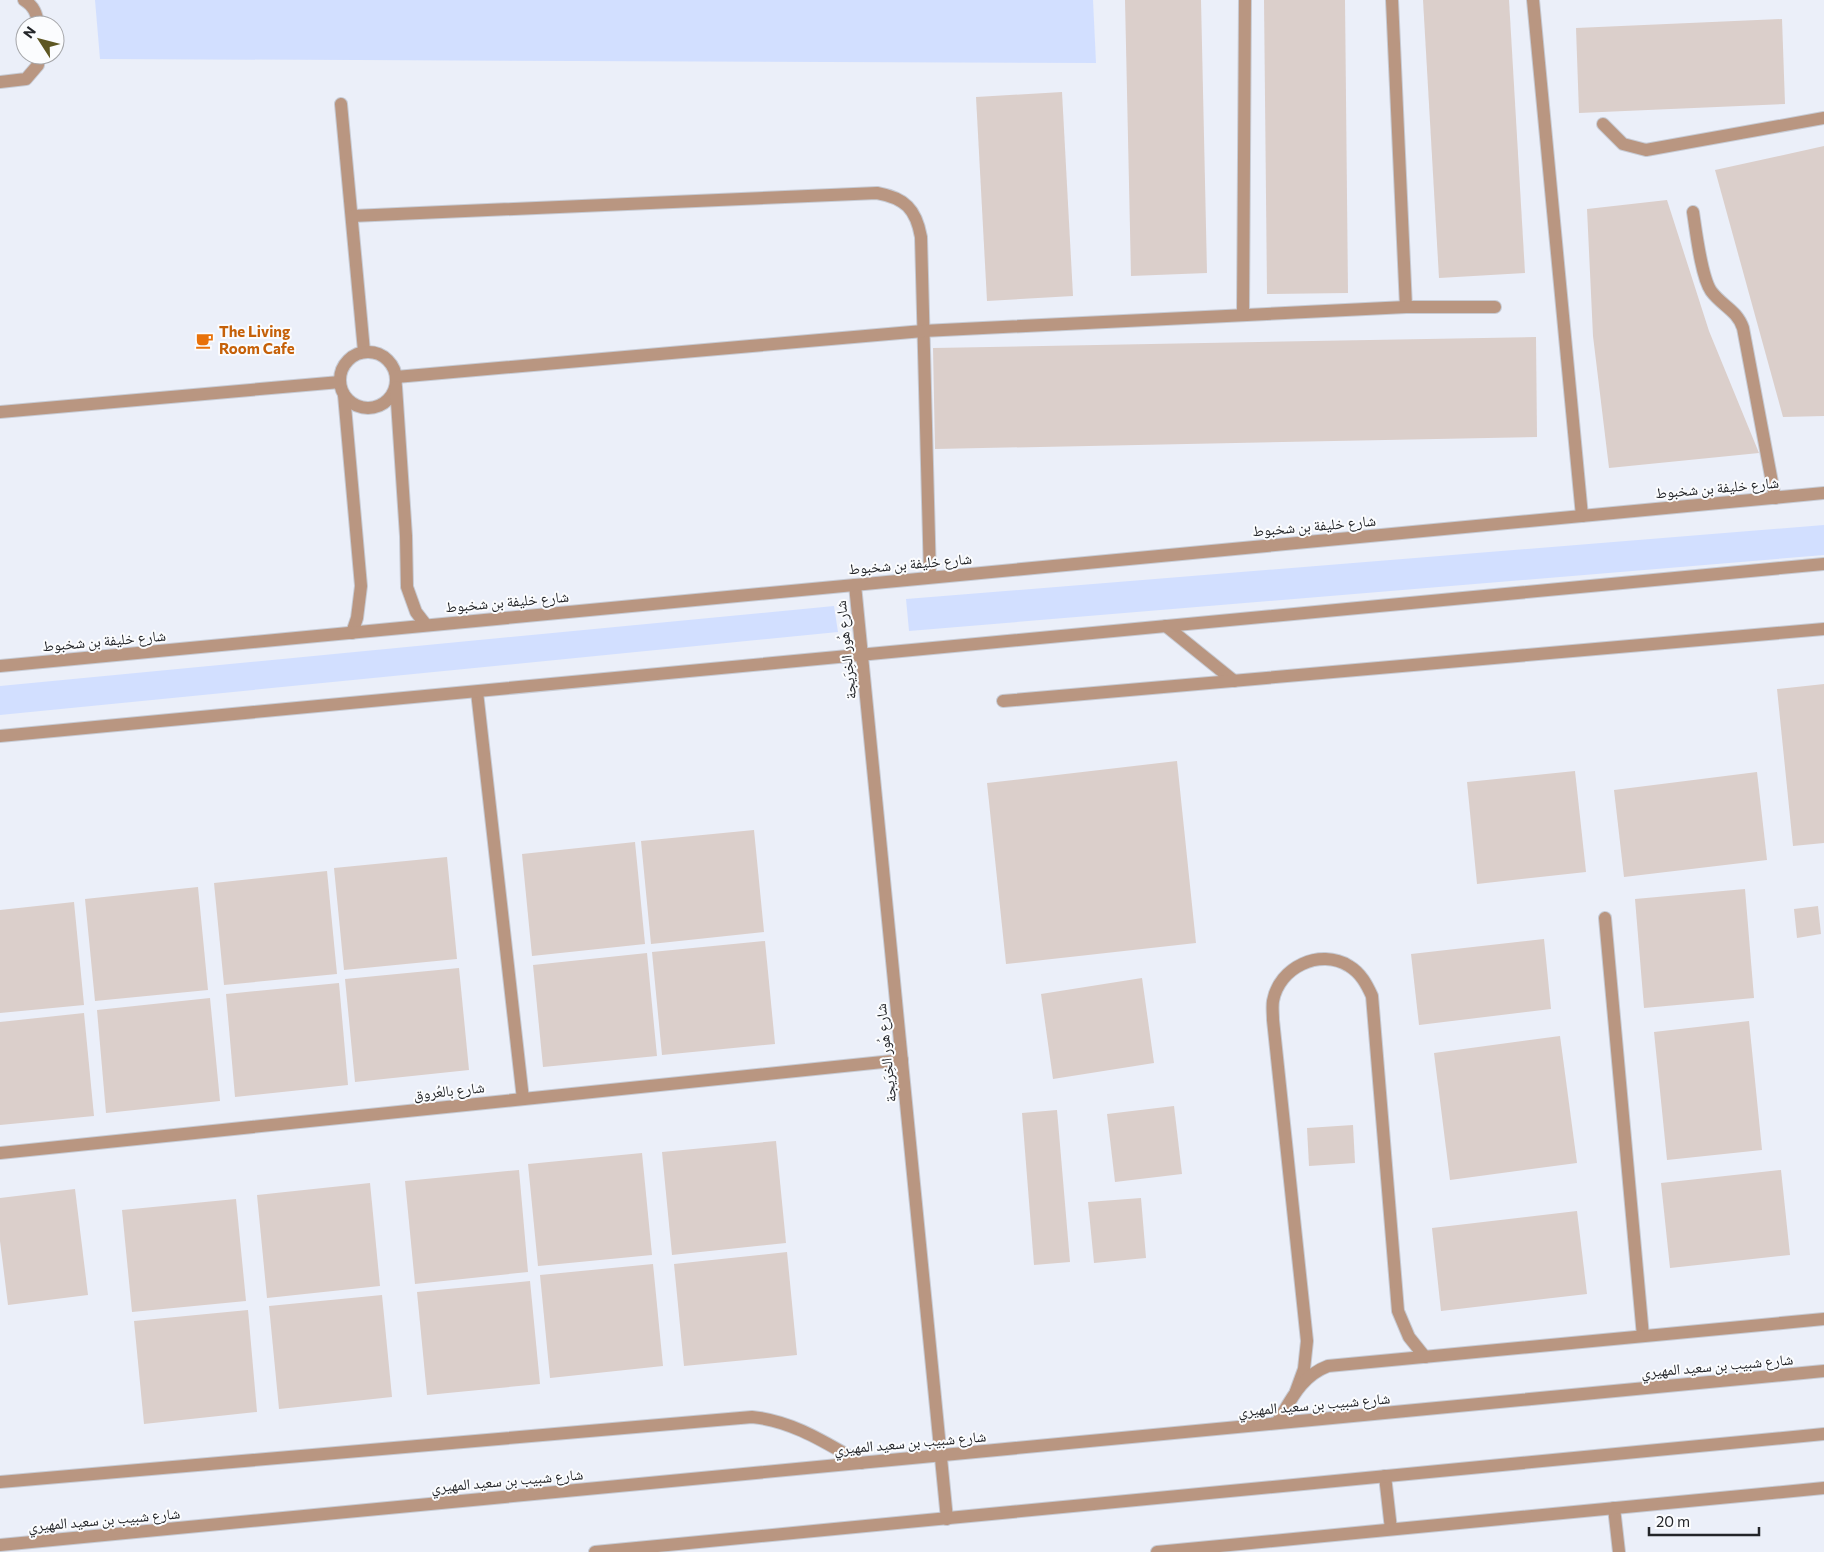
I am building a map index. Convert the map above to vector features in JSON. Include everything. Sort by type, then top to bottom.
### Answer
[{"type":"street","points":[[24,0],[33,8],[36,15]]},
{"type":"street","points":[[1244,315],[1245,0]]},
{"type":"street","points":[[1392,0],[1406,307]]},
{"type":"street","points":[[1533,0],[1582,516]]},
{"type":"street","points":[[0,82],[26,79],[38,65]]},
{"type":"street","points":[[341,104],[364,351]]},
{"type":"street","points":[[1603,124],[1623,144],[1646,150],[1824,118]]},
{"type":"street","points":[[352,216],[877,193],[894,196],[909,207],[918,220],[921,237],[930,577]]},
{"type":"street","points":[[1692,212],[1707,282],[1718,299],[1737,314],[1743,328],[1775,498]]},
{"type":"street","points":[[396,382],[924,331],[1406,307],[1496,306]]},
{"type":"street","points":[[352,633],[357,618],[361,586],[344,395],[340,382],[342,367],[348,359],[364,351],[374,351],[390,361],[396,382],[406,536],[407,587],[416,612],[426,625]]},
{"type":"street","points":[[0,412],[340,382]]},
{"type":"street","points":[[344,395],[350,402],[368,409],[386,402],[396,382]]},
{"type":"street","name":"شارع خليفة بن شخبوط","points":[[0,666],[1824,494]]},
{"type":"street","points":[[0,736],[1824,564]]},
{"type":"street","name":"شارع هُور الخِرَيجة","points":[[855,585],[946,1519]]},
{"type":"street","points":[[1166,626],[1234,681]]},
{"type":"street","points":[[1003,701],[1824,629]]},
{"type":"street","points":[[477,692],[522,1099]]},
{"type":"street","points":[[1605,918],[1643,1336]]},
{"type":"street","name":"شارع شبيب بن سعيد المهيري","points":[[1296,1391],[1304,1369],[1307,1341],[1273,1001],[1280,982],[1294,968],[1312,960],[1331,959],[1350,966],[1364,979],[1372,996],[1398,1311],[1409,1337],[1425,1357]]},
{"type":"street","name":"شارع بالعُروق","points":[[0,1153],[902,1060]]},
{"type":"street","points":[[1277,1423],[1305,1379],[1317,1370],[1328,1366],[1824,1319]]},
{"type":"street","name":"شارع شبيب بن سعيد المهيري","points":[[0,1545],[1824,1372]]},
{"type":"street","points":[[0,1482],[752,1417],[770,1419],[796,1427],[861,1463]]},
{"type":"street","points":[[595,1552],[1824,1434]]},
{"type":"street","points":[[1385,1476],[1392,1529]]},
{"type":"street","points":[[1157,1552],[1234,1548],[1392,1529],[1824,1488]]},
{"type":"street","points":[[1614,1508],[1619,1552]]},
{"type":"shaded area","points":[[95,0],[1093,0],[1096,63],[100,59]]},
{"type":"shaded area","points":[[1824,525],[1824,555],[909,631],[906,599]]},
{"type":"shaded area","points":[[834,606],[838,632],[0,715],[0,686]]},
{"type":"building","points":[[1125,0],[1201,0],[1207,273],[1131,276]]},
{"type":"building","points":[[1264,0],[1345,0],[1348,293],[1267,294]]},
{"type":"building","points":[[1423,0],[1509,0],[1525,273],[1439,278]]},
{"type":"building","points":[[1782,19],[1785,104],[1579,113],[1576,28]]},
{"type":"building","points":[[1062,92],[1073,296],[987,301],[976,97]]},
{"type":"building","points":[[1824,146],[1824,416],[1783,417],[1715,170]]},
{"type":"building","points":[[1667,200],[1709,331],[1759,453],[1609,468],[1593,336],[1587,209]]},
{"type":"building","points":[[1536,337],[1537,437],[935,449],[933,348]]},
{"type":"building","points":[[1824,684],[1824,843],[1793,846],[1777,689]]},
{"type":"building","points":[[1177,761],[1196,943],[1006,964],[987,783]]},
{"type":"building","points":[[1575,771],[1586,872],[1477,884],[1467,782]]},
{"type":"building","points":[[1757,772],[1767,860],[1624,877],[1614,790]]},
{"type":"building","points":[[754,830],[764,932],[651,944],[641,841]]},
{"type":"building","points":[[635,842],[645,944],[532,956],[522,854]]},
{"type":"building","points":[[447,857],[457,959],[344,970],[334,868]]},
{"type":"building","points":[[327,871],[337,974],[224,985],[214,883]]},
{"type":"building","points":[[198,887],[208,990],[95,1001],[85,899]]},
{"type":"building","points":[[1745,889],[1754,998],[1644,1008],[1635,899]]},
{"type":"building","points":[[74,902],[84,1005],[0,1013],[0,910]]},
{"type":"building","points":[[1818,906],[1821,934],[1797,938],[1794,909]]},
{"type":"building","points":[[1544,939],[1551,1009],[1419,1025],[1411,954]]},
{"type":"building","points":[[765,941],[775,1044],[662,1055],[652,952]]},
{"type":"building","points":[[647,953],[657,1056],[543,1067],[533,965]]},
{"type":"building","points":[[459,968],[469,1070],[355,1082],[345,979]]},
{"type":"building","points":[[1142,978],[1154,1063],[1053,1079],[1041,994]]},
{"type":"building","points":[[339,983],[348,1085],[235,1097],[226,994]]},
{"type":"building","points":[[210,998],[220,1101],[106,1113],[97,1010]]},
{"type":"building","points":[[84,1013],[94,1116],[0,1125],[0,1022]]},
{"type":"building","points":[[1749,1021],[1762,1150],[1667,1160],[1654,1032]]},
{"type":"building","points":[[1560,1036],[1577,1163],[1450,1180],[1434,1053]]},
{"type":"building","points":[[1174,1106],[1182,1174],[1115,1182],[1107,1114]]},
{"type":"building","points":[[1057,1110],[1070,1262],[1034,1265],[1022,1113]]},
{"type":"building","points":[[1353,1125],[1355,1163],[1309,1166],[1307,1128]]},
{"type":"building","points":[[776,1141],[786,1243],[672,1255],[662,1152]]},
{"type":"building","points":[[642,1153],[652,1255],[538,1266],[528,1164]]},
{"type":"building","points":[[519,1170],[528,1272],[415,1284],[405,1181]]},
{"type":"building","points":[[1781,1170],[1790,1255],[1670,1268],[1661,1183]]},
{"type":"building","points":[[370,1183],[380,1286],[267,1298],[257,1195]]},
{"type":"building","points":[[75,1189],[88,1295],[8,1305],[0,1241],[0,1198]]},
{"type":"building","points":[[1141,1198],[1146,1258],[1094,1263],[1088,1202]]},
{"type":"building","points":[[236,1199],[246,1301],[132,1312],[122,1210]]},
{"type":"building","points":[[1577,1211],[1587,1294],[1441,1311],[1432,1228]]},
{"type":"building","points":[[787,1252],[797,1355],[684,1366],[674,1264]]},
{"type":"building","points":[[653,1264],[663,1366],[550,1378],[540,1275]]},
{"type":"building","points":[[530,1281],[540,1384],[427,1395],[417,1292]]},
{"type":"building","points":[[382,1295],[392,1397],[279,1409],[269,1306]]},
{"type":"building","points":[[248,1310],[257,1412],[144,1424],[134,1321]]},
{"type":"place","name":"The Living Room Cafe","points":[[205,340]]}]
